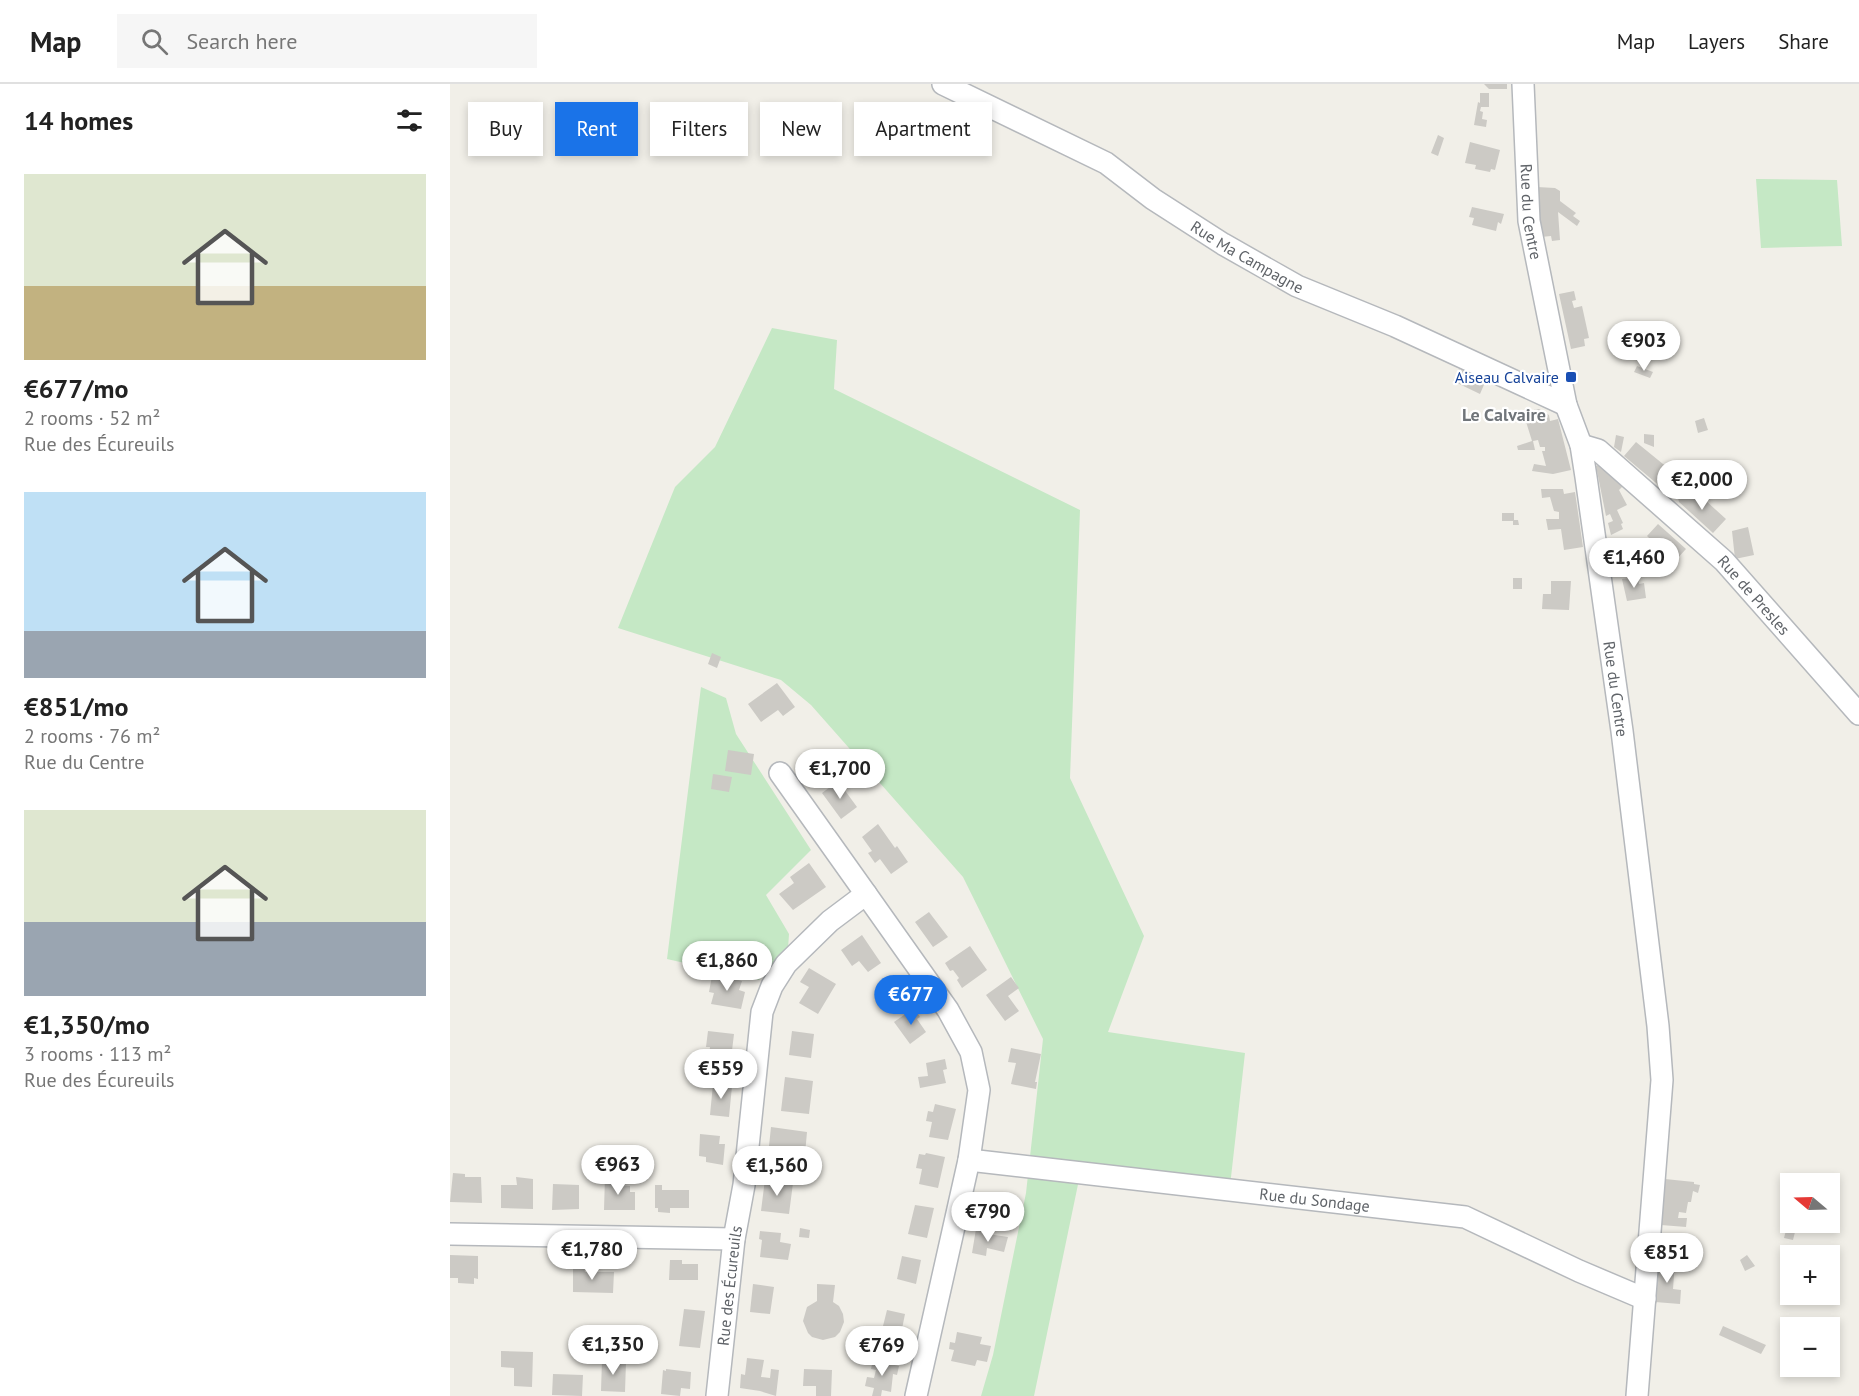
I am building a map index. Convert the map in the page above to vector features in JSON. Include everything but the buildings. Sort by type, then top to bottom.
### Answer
[{"type":"street","name":"Rue Ma Campagne","points":[[943,84],[1106,163],[1153,199],[1223,244],[1298,286],[1395,326],[1566,405]]},
{"type":"street","name":"Rue du Centre","points":[[1523,84],[1529,221],[1566,405],[1581,445],[1620,719],[1658,1026],[1662,1080],[1637,1396]]},
{"type":"street","name":"Rue de Presles","points":[[1581,445],[1598,450],[1724,561],[1859,714]]},
{"type":"street","points":[[780,773],[948,1010],[971,1052],[979,1090],[969,1160],[916,1396]]},
{"type":"street","name":"Rue des Écureuils","points":[[717,1396],[734,1239],[744,1185],[762,1012],[772,986],[786,964],[830,921],[866,894]]},
{"type":"street","name":"Rue du Sondage","points":[[969,1160],[1465,1217],[1579,1271],[1645,1299]]},
{"type":"street","points":[[450,1234],[734,1239]]},
{"type":"green space","points":[[1756,179],[1837,180],[1842,246],[1761,248]]},
{"type":"green space","points":[[772,328],[837,340],[834,389],[1080,510],[1070,778],[1144,936],[1108,1032],[1245,1053],[1230,1186],[1081,1170],[1034,1396],[981,1396],[993,1355],[1026,1193],[1043,1039],[963,877],[811,705],[781,680],[618,628],[675,487],[715,447]]},
{"type":"green space","points":[[701,687],[726,698],[736,734],[811,850],[766,895],[789,934],[788,949],[759,980],[667,959]]},
{"type":"place","name":"Aiseau Calvaire","points":[[1571,377]]},
{"type":"district","name":"Le Calvaire","points":[[1504,415]]}]
